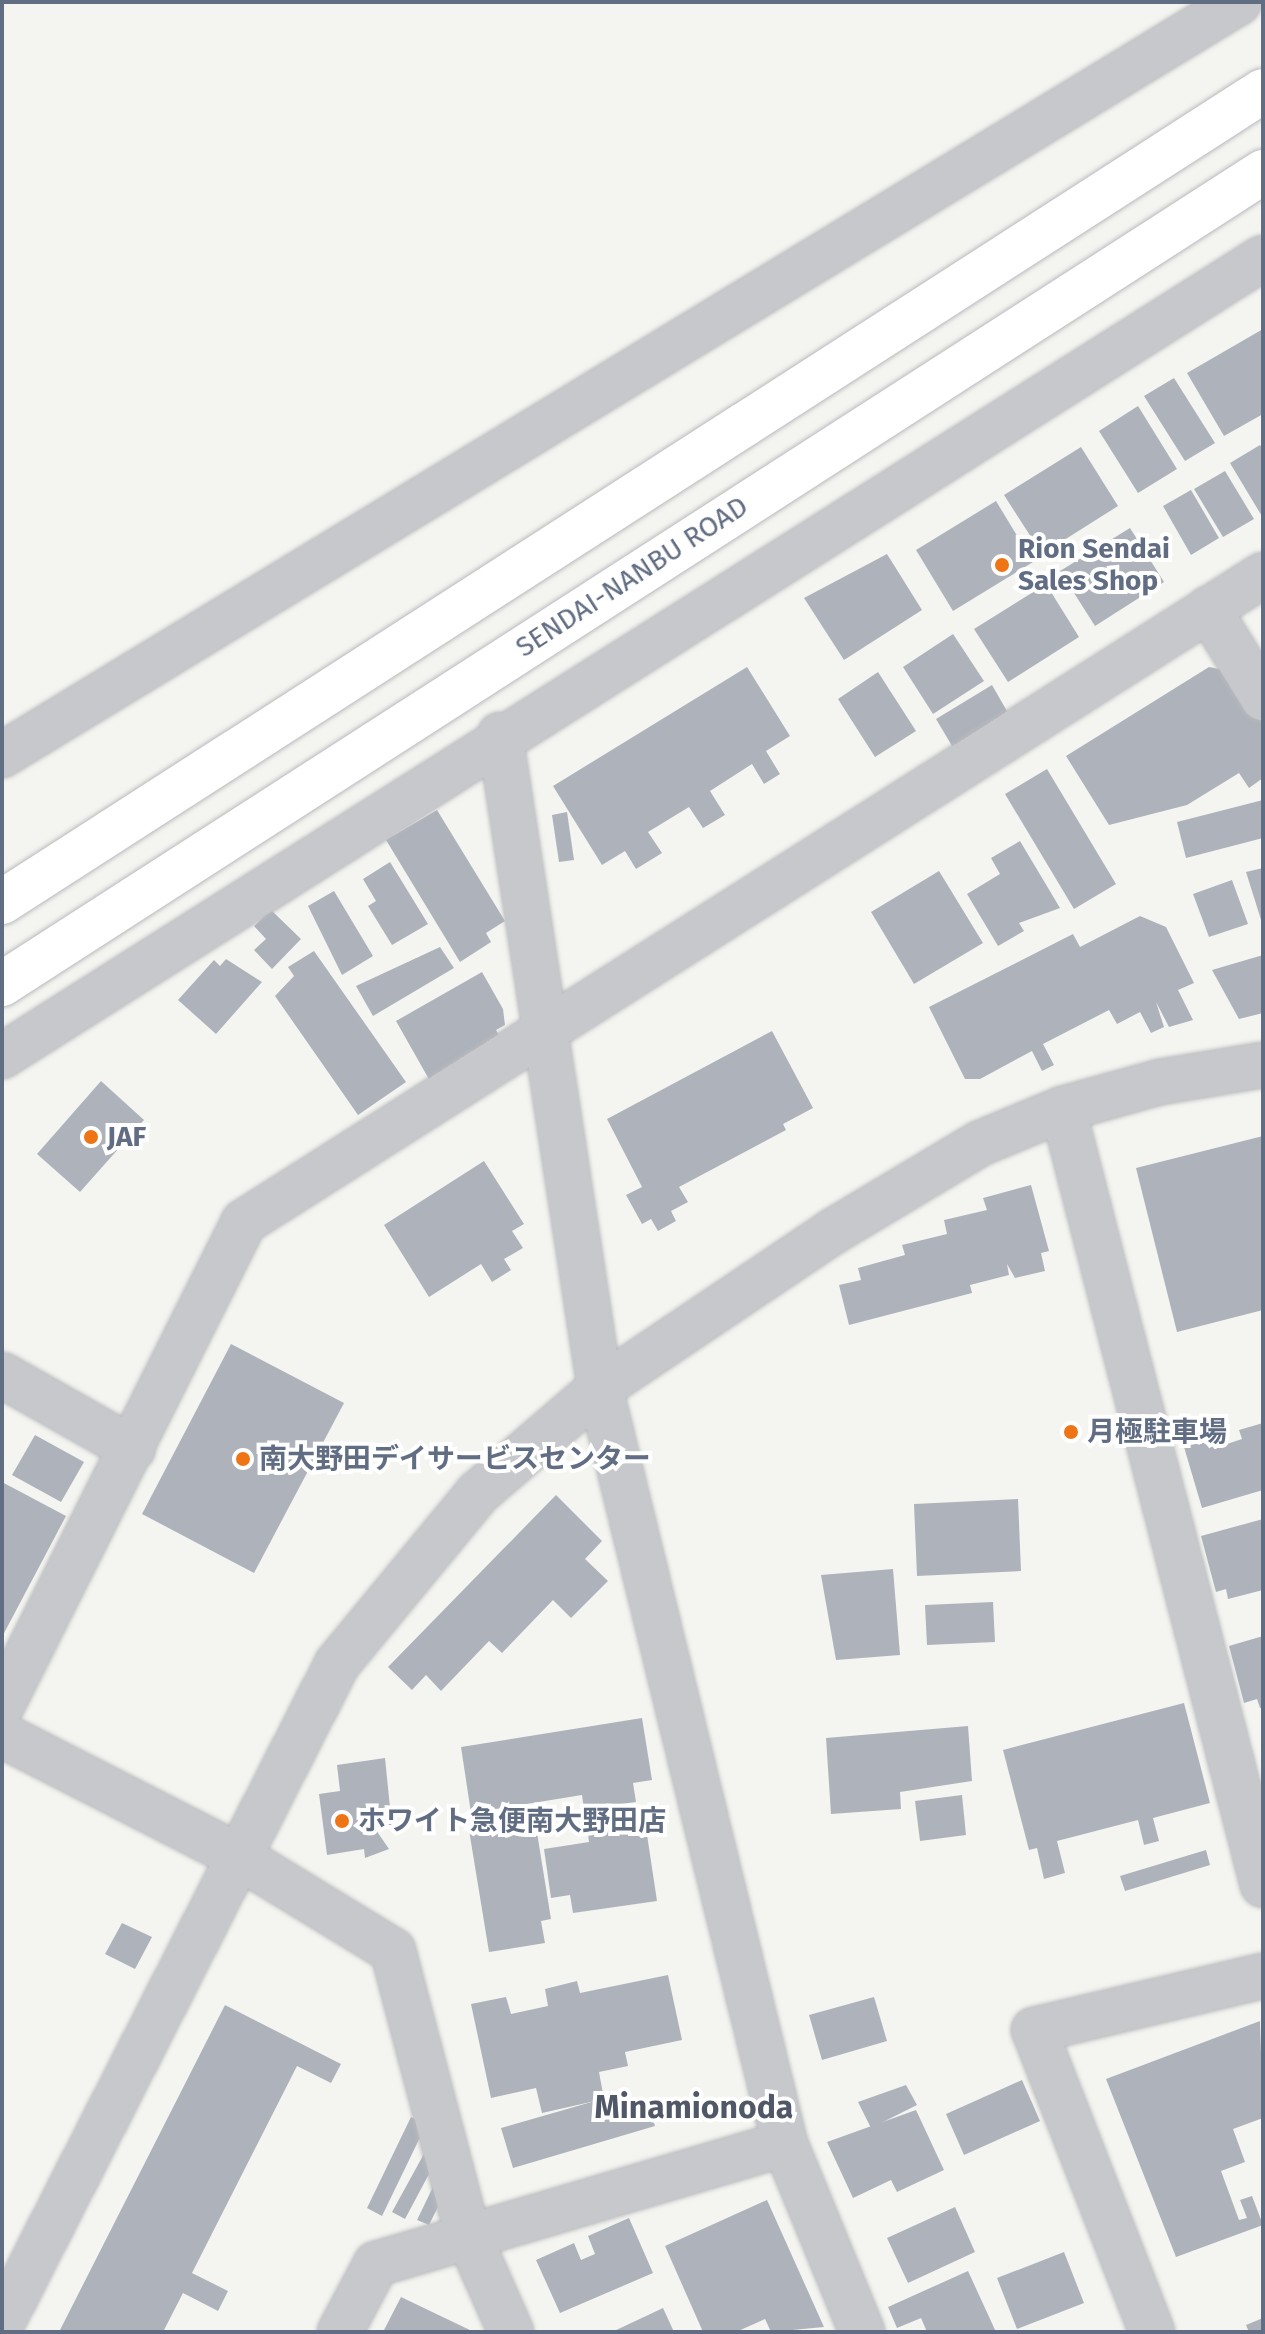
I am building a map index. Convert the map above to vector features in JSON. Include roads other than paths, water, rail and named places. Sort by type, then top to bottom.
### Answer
[{"type":"highway","points":[[2,902],[1263,91]]},
{"type":"highway","name":"SENDAI-NANBU ROAD","points":[[2,984],[1263,172]]},
{"type":"street","points":[[2,755],[1239,2]]},
{"type":"street","points":[[2,1056],[500,735],[1263,258]]},
{"type":"street","points":[[2,1705],[133,1449],[244,1222],[1263,575]]},
{"type":"street","points":[[1208,609],[1263,698]]},
{"type":"street","points":[[500,735],[600,1388],[785,2144],[862,2332]]},
{"type":"street","points":[[2,2323],[236,1855],[337,1664],[411,1566],[478,1493],[600,1388],[832,1232],[981,1143],[1063,1109],[1160,1082],[1263,1065]]},
{"type":"street","points":[[1063,1109],[1248,1757],[1263,1885]]},
{"type":"street","points":[[2,1375],[133,1449]]},
{"type":"street","points":[[2,1735],[236,1855],[393,1951],[468,2235],[511,2332]]},
{"type":"street","points":[[1152,2332],[1034,2030],[1263,1976]]},
{"type":"street","points":[[340,2332],[376,2264],[785,2144]]},
{"type":"place","name":"Rion Sendai Sales Shop","points":[[1002,565]]},
{"type":"place","name":"JAF","points":[[91,1137]]},
{"type":"place","name":"月極駐車場","points":[[1071,1432]]},
{"type":"place","name":"南大野田デイサービスセンター","points":[[243,1459]]},
{"type":"place","name":"ホワイト急便南大野田店","points":[[342,1821]]},
{"type":"district","name":"Minamionoda","points":[[694,2107]]}]
